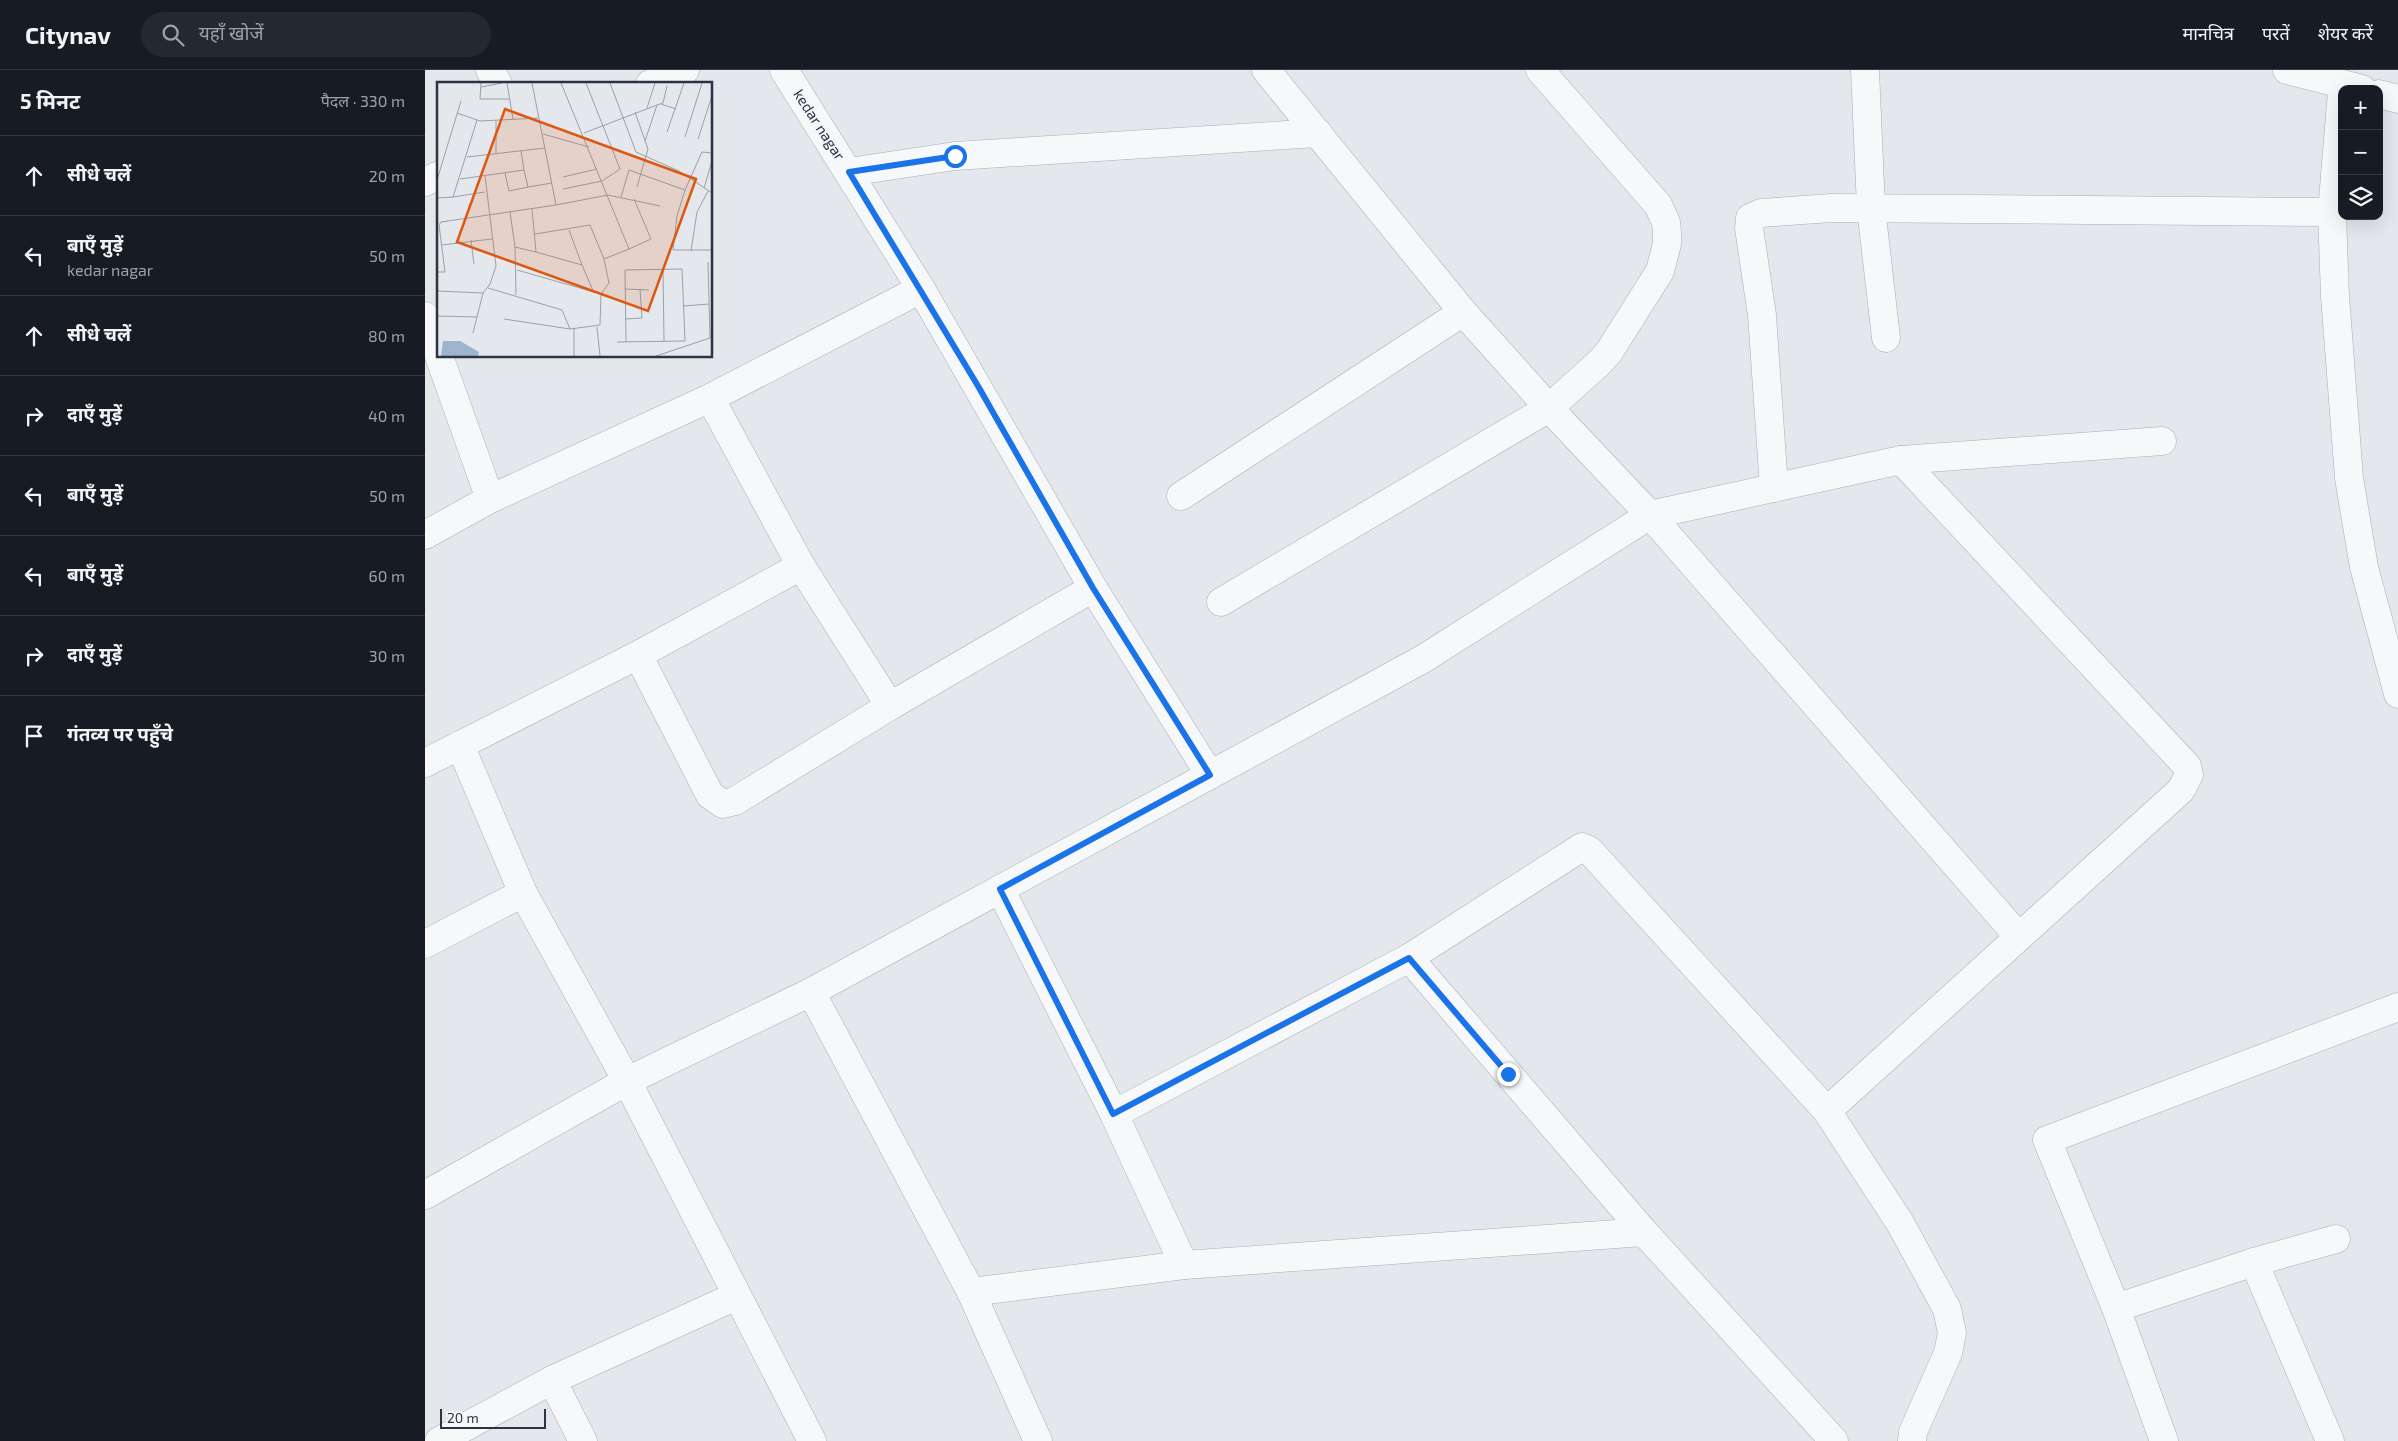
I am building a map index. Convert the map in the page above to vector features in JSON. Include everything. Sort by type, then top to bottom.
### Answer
[{"type":"street","points":[[490,70],[497,82]]},
{"type":"street","points":[[655,82],[685,70]]},
{"type":"street","name":"kedar nagar","points":[[784,70],[921,290],[1093,588],[1210,775]]},
{"type":"street","points":[[1266,70],[1463,312],[1549,408],[1650,515],[2019,938]]},
{"type":"street","points":[[1221,602],[1549,408],[1609,352],[1660,271],[1667,244],[1667,232],[1666,222],[1658,206],[1540,70]]},
{"type":"street","points":[[1865,70],[1871,208],[1886,338]]},
{"type":"street","points":[[2287,70],[2346,85]]},
{"type":"street","points":[[2383,95],[2398,99]]},
{"type":"street","points":[[2341,130],[2332,212],[2335,296],[2349,478],[2364,567],[2398,694]]},
{"type":"street","points":[[849,172],[955,156],[1318,133]]},
{"type":"street","points":[[425,182],[437,176]]},
{"type":"street","points":[[1774,488],[1762,315],[1750,218],[1761,213],[1832,208],[2332,212]]},
{"type":"street","points":[[425,535],[490,499],[709,398],[921,290]]},
{"type":"street","points":[[1181,496],[1463,312]]},
{"type":"street","points":[[425,316],[437,349]]},
{"type":"street","points":[[440,358],[490,499]]},
{"type":"street","points":[[709,398],[801,566],[890,706]]},
{"type":"street","points":[[425,1195],[627,1081],[811,992],[1423,660],[1650,515],[1901,460],[2162,442]]},
{"type":"street","points":[[1827,1111],[2181,790],[2189,775],[2187,766],[1901,460]]},
{"type":"street","points":[[425,763],[638,655],[801,566]]},
{"type":"street","points":[[638,655],[710,794],[723,804],[735,801],[890,706],[1093,588]]},
{"type":"street","points":[[460,745],[523,893],[627,1081],[812,1441]]},
{"type":"street","points":[[1113,1114],[1409,958],[1582,847],[1589,850],[1827,1111],[1900,1223],[1947,1309],[1952,1333],[1948,1353],[1908,1440]]},
{"type":"street","points":[[1000,889],[1113,1114],[1184,1265]]},
{"type":"street","points":[[425,944],[523,893]]},
{"type":"street","points":[[1409,958],[1645,1232],[1834,1441]]},
{"type":"street","points":[[811,992],[971,1292],[1038,1441]]},
{"type":"street","points":[[2164,1441],[2116,1308],[2047,1140],[2398,1008]]},
{"type":"street","points":[[971,1292],[1184,1265],[1645,1232]]},
{"type":"street","points":[[2116,1308],[2253,1262],[2336,1239]]},
{"type":"street","points":[[2253,1262],[2330,1441]]},
{"type":"street","points":[[439,1441],[552,1380],[736,1296]]},
{"type":"street","points":[[552,1380],[583,1441]]},
{"type":"route","points":[[955,156],[849,172],[978,386],[1093,588],[1210,775],[1000,889],[1113,1114],[1409,958],[1508,1074]]}]
